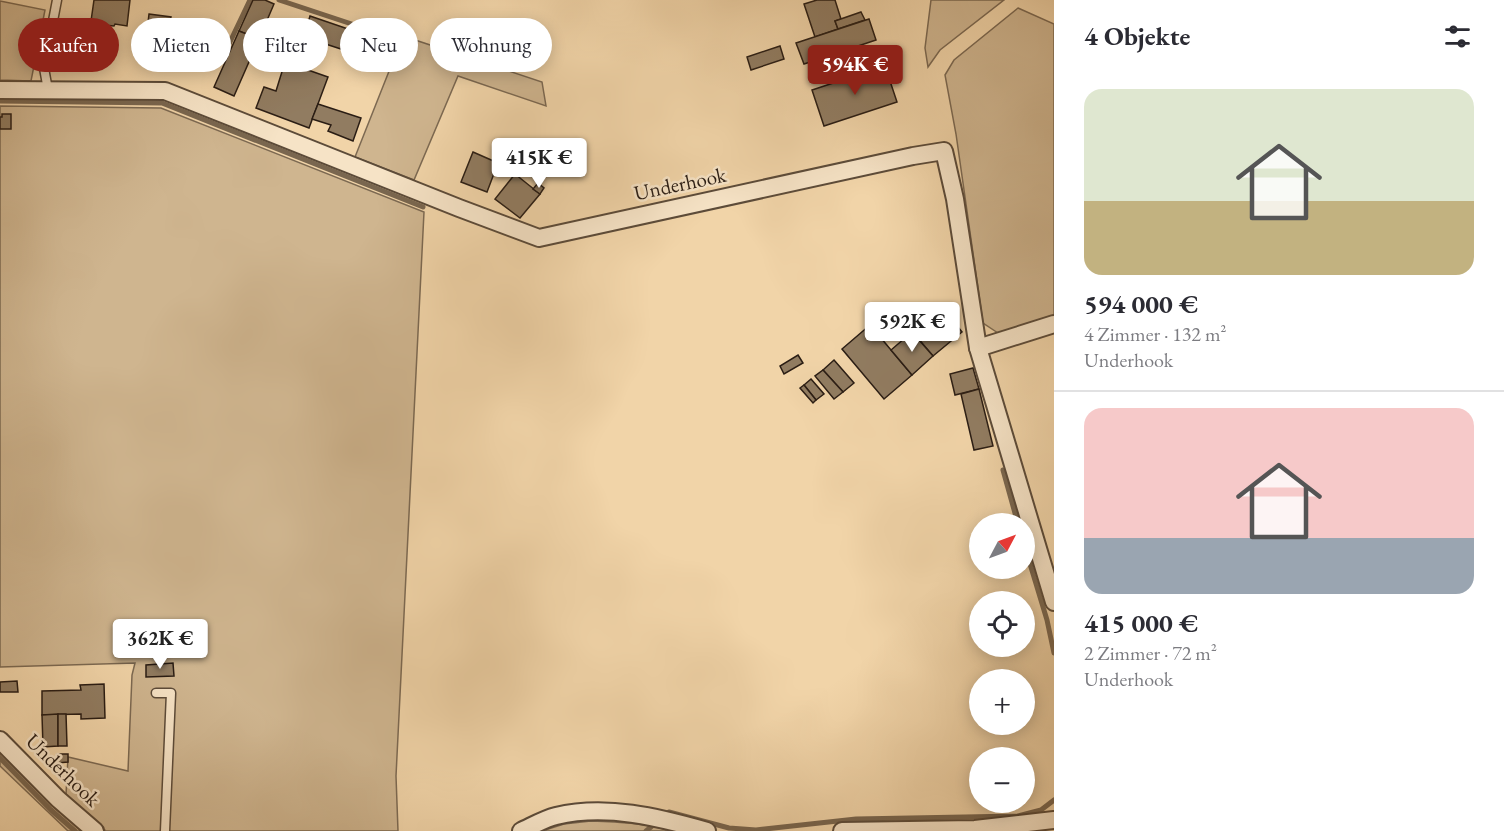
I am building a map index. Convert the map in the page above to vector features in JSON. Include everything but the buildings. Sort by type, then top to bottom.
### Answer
[{"type":"street","name":"Underhook","points":[[0,90],[165,91],[539,238],[944,151],[955,199],[978,348],[1054,602]]},
{"type":"street","points":[[978,348],[1054,324]]},
{"type":"street","name":"Underhook","points":[[0,740],[58,799],[95,831]]},
{"type":"street","points":[[521,831],[553,817],[575,812],[609,811],[656,818],[707,831]]},
{"type":"street","points":[[842,831],[975,829],[1054,820]]},
{"type":"lane","points":[[48,90],[44,68],[57,0]]},
{"type":"lane","points":[[156,693],[171,693],[165,831]]},
{"type":"shaded area","points":[[931,0],[1004,0],[940,50],[928,67],[925,48]]},
{"type":"shaded area","points":[[0,1],[45,10],[43,18],[18,18],[18,72],[33,72],[31,81],[0,80]]},
{"type":"shaded area","points":[[1018,8],[1054,24],[1054,315],[998,333],[983,323],[956,134],[945,75],[954,60]]},
{"type":"shaded area","points":[[418,41],[430,45],[430,72],[512,72],[542,82],[546,106],[458,76],[414,180],[355,157],[389,72],[418,72]]},
{"type":"shaded area","points":[[0,106],[161,108],[424,212],[396,776],[398,831],[106,831],[66,795],[68,757],[128,771],[132,675],[135,663],[0,667]]},
{"type":"shaded area","points":[[0,752],[83,831],[68,831],[0,766]]},
{"type":"shaded area","points":[[591,821],[621,822],[671,831],[542,831],[564,824]]},
{"type":"waterway","points":[[231,40],[250,0]]},
{"type":"waterway","points":[[279,0],[340,20]]},
{"type":"waterway","points":[[0,101],[162,103],[423,207]]},
{"type":"waterway","points":[[1003,470],[1015,513]]},
{"type":"waterway","points":[[1035,579],[1054,653]]},
{"type":"waterway","points":[[0,758],[75,831]]},
{"type":"waterway","points":[[669,812],[729,828],[756,830],[856,819],[1018,816],[1041,810],[1054,800]]},
{"type":"waterway","points":[[646,831],[651,827]]}]
